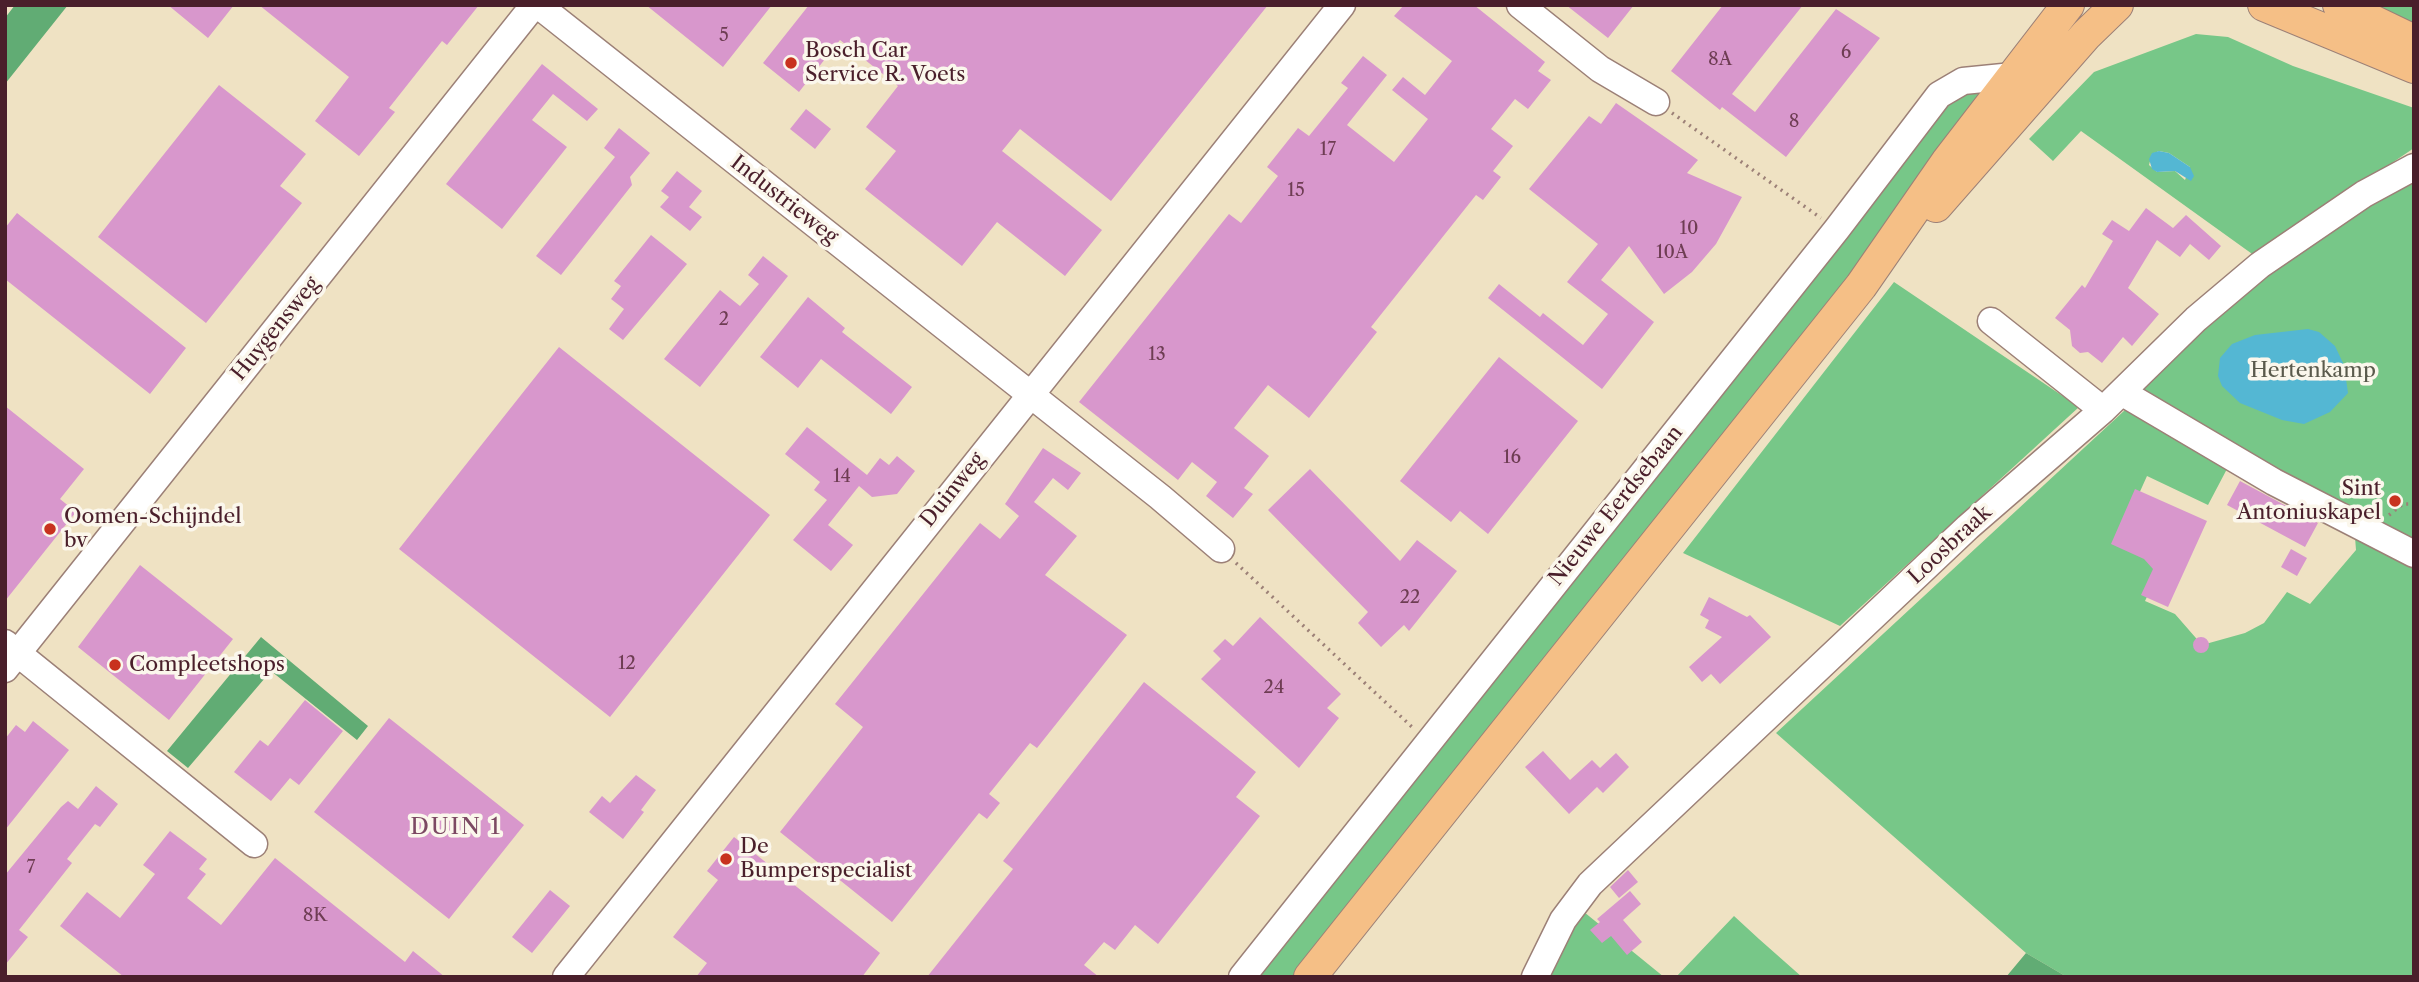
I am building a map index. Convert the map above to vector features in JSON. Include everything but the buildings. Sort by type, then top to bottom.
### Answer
[{"type":"main road","points":[[1310,977],[1861,286],[1947,162],[2068,5]]},
{"type":"main road","points":[[2085,34],[2102,5]]},
{"type":"main road","points":[[1861,286],[1977,161],[2085,34],[2117,5]]},
{"type":"main road","points":[[2264,5],[2414,67]]},
{"type":"main road","points":[[2339,5],[2414,41]]},
{"type":"street","name":"Industrieweg","points":[[536,5],[1160,497],[1221,550]]},
{"type":"street","name":"Huygensweg","points":[[254,844],[9,655],[536,5]]},
{"type":"street","name":"Duinweg","points":[[566,977],[1342,5]]},
{"type":"street","points":[[1520,5],[1600,69],[1656,102]]},
{"type":"street","name":"Nieuwe Eerdsebaan","points":[[1242,977],[1837,229],[1939,95],[1963,81],[2013,76]]},
{"type":"street","name":"Loosbraak","points":[[1535,977],[1563,920],[1590,884],[1968,527],[2113,402],[2133,377],[2196,319],[2276,253],[2364,194],[2414,167]]},
{"type":"street","points":[[1991,321],[2113,402],[2414,554]]},
{"type":"path","points":[[1656,102],[1837,229]]},
{"type":"path","points":[[2379,536],[2391,512],[2403,505],[2414,504]]},
{"type":"path","points":[[1221,550],[1428,743]]},
{"type":"green space","points":[[15,5],[68,5],[5,84],[5,18]]},
{"type":"green space","points":[[2372,5],[2414,5],[2414,26]]},
{"type":"green space","points":[[2196,34],[2228,37],[2293,66],[2414,108],[2414,148],[2255,256],[2081,131],[2053,161],[2029,139],[2094,72]],"holes":[[[2159,151],[2169,153],[2190,167],[2185,180],[2175,171],[2157,172],[2149,165],[2152,154]]]},
{"type":"green space","points":[[1996,88],[1895,223],[1297,977],[1255,977],[1944,106],[1963,90]]},
{"type":"green space","name":"Hertenkamp","points":[[2414,176],[2414,549],[2135,389],[2266,273]]},
{"type":"green space","points":[[1894,282],[2079,407],[1840,626],[1683,553]]},
{"type":"green space","points":[[2125,410],[2228,467],[2208,505],[2147,476],[2119,538],[2165,559],[2145,601],[2175,614],[2202,645],[2245,633],[2264,623],[2287,592],[2310,604],[2356,550],[2355,537],[2414,569],[2414,977],[2067,977],[2026,953],[1776,733]]},
{"type":"green space","points":[[261,637],[368,726],[357,740],[271,671],[188,768],[167,751]]},
{"type":"green space","points":[[1584,912],[1664,977],[1550,977],[1559,955]]},
{"type":"green space","points":[[1734,916],[1759,939],[1802,977],[1676,977]]},
{"type":"green space","points":[[2026,953],[2067,977],[2006,977]]},
{"type":"water","points":[[2152,153],[2169,153],[2190,167],[2194,176],[2191,181],[2175,171],[2157,172],[2152,169],[2149,159]]},
{"type":"water","points":[[2308,329],[2319,332],[2335,346],[2344,365],[2348,393],[2330,412],[2304,424],[2282,420],[2240,403],[2222,386],[2218,376],[2220,358],[2232,344],[2255,335]]},
{"type":"place","name":"Bosch Car Service R. Voets","points":[[791,63]]},
{"type":"place","name":"Sint Antoniuskapel","points":[[2395,501]]},
{"type":"place","name":"Oomen-Schijndel bv","points":[[50,529]]},
{"type":"place","name":"Compleetshops","points":[[115,665]]},
{"type":"place","name":"De Bumperspecialist","points":[[726,859]]},
{"type":"district","name":"DUIN 1","points":[[456,827]]}]
